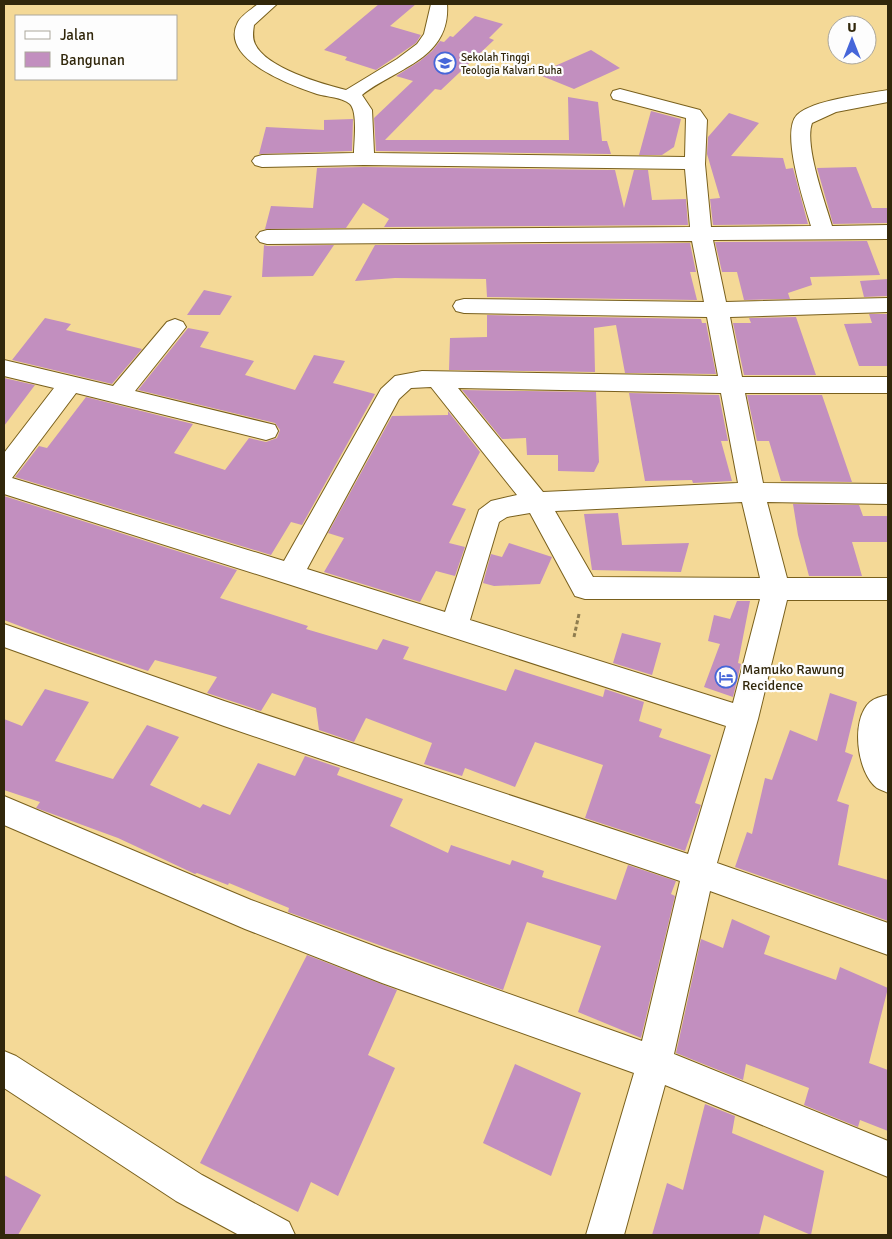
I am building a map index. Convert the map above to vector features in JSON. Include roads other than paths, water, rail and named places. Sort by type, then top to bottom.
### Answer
[{"type":"street","points":[[268,4],[246,23],[244,40],[256,60],[304,83],[332,93],[350,96],[357,101],[363,110],[364,159]]},
{"type":"street","points":[[350,96],[366,82],[399,67],[428,42],[432,36],[439,5]]},
{"type":"street","points":[[605,1235],[654,1063],[698,873],[743,719],[776,588],[752,492],[702,234],[695,164],[697,120],[693,114],[620,95]]},
{"type":"street","points":[[823,232],[801,146],[800,126],[803,120],[819,111],[888,96]]},
{"type":"street","points":[[262,161],[364,159],[695,164]]},
{"type":"street","points":[[267,237],[888,232]]},
{"type":"street","points":[[464,306],[717,310],[888,305]]},
{"type":"street","points":[[119,395],[175,326]]},
{"type":"street","points":[[4,368],[266,430]]},
{"type":"street","points":[[291,574],[394,386],[402,382],[412,379],[730,385],[888,385]]},
{"type":"street","points":[[438,380],[538,502],[585,588],[888,589]]},
{"type":"street","points":[[4,471],[70,384]]},
{"type":"street","points":[[4,485],[569,662],[743,719]]},
{"type":"street","points":[[454,626],[488,517],[500,508],[538,502],[752,492],[888,494]]},
{"type":"street","points":[[4,635],[187,700],[888,939]]},
{"type":"street","points":[[888,707],[878,712],[873,721],[872,728],[874,752],[877,762],[881,771],[888,779]]},
{"type":"street","points":[[4,810],[236,909],[373,963],[654,1063],[888,1159]]},
{"type":"street","points":[[4,1068],[189,1188],[276,1235]]},
{"type":"place","name":"Sekolah Tinggi Teologia Kalvari Buha","points":[[445,63]]},
{"type":"place","name":"Mamuko Rawung Recidence","points":[[726,677]]}]
